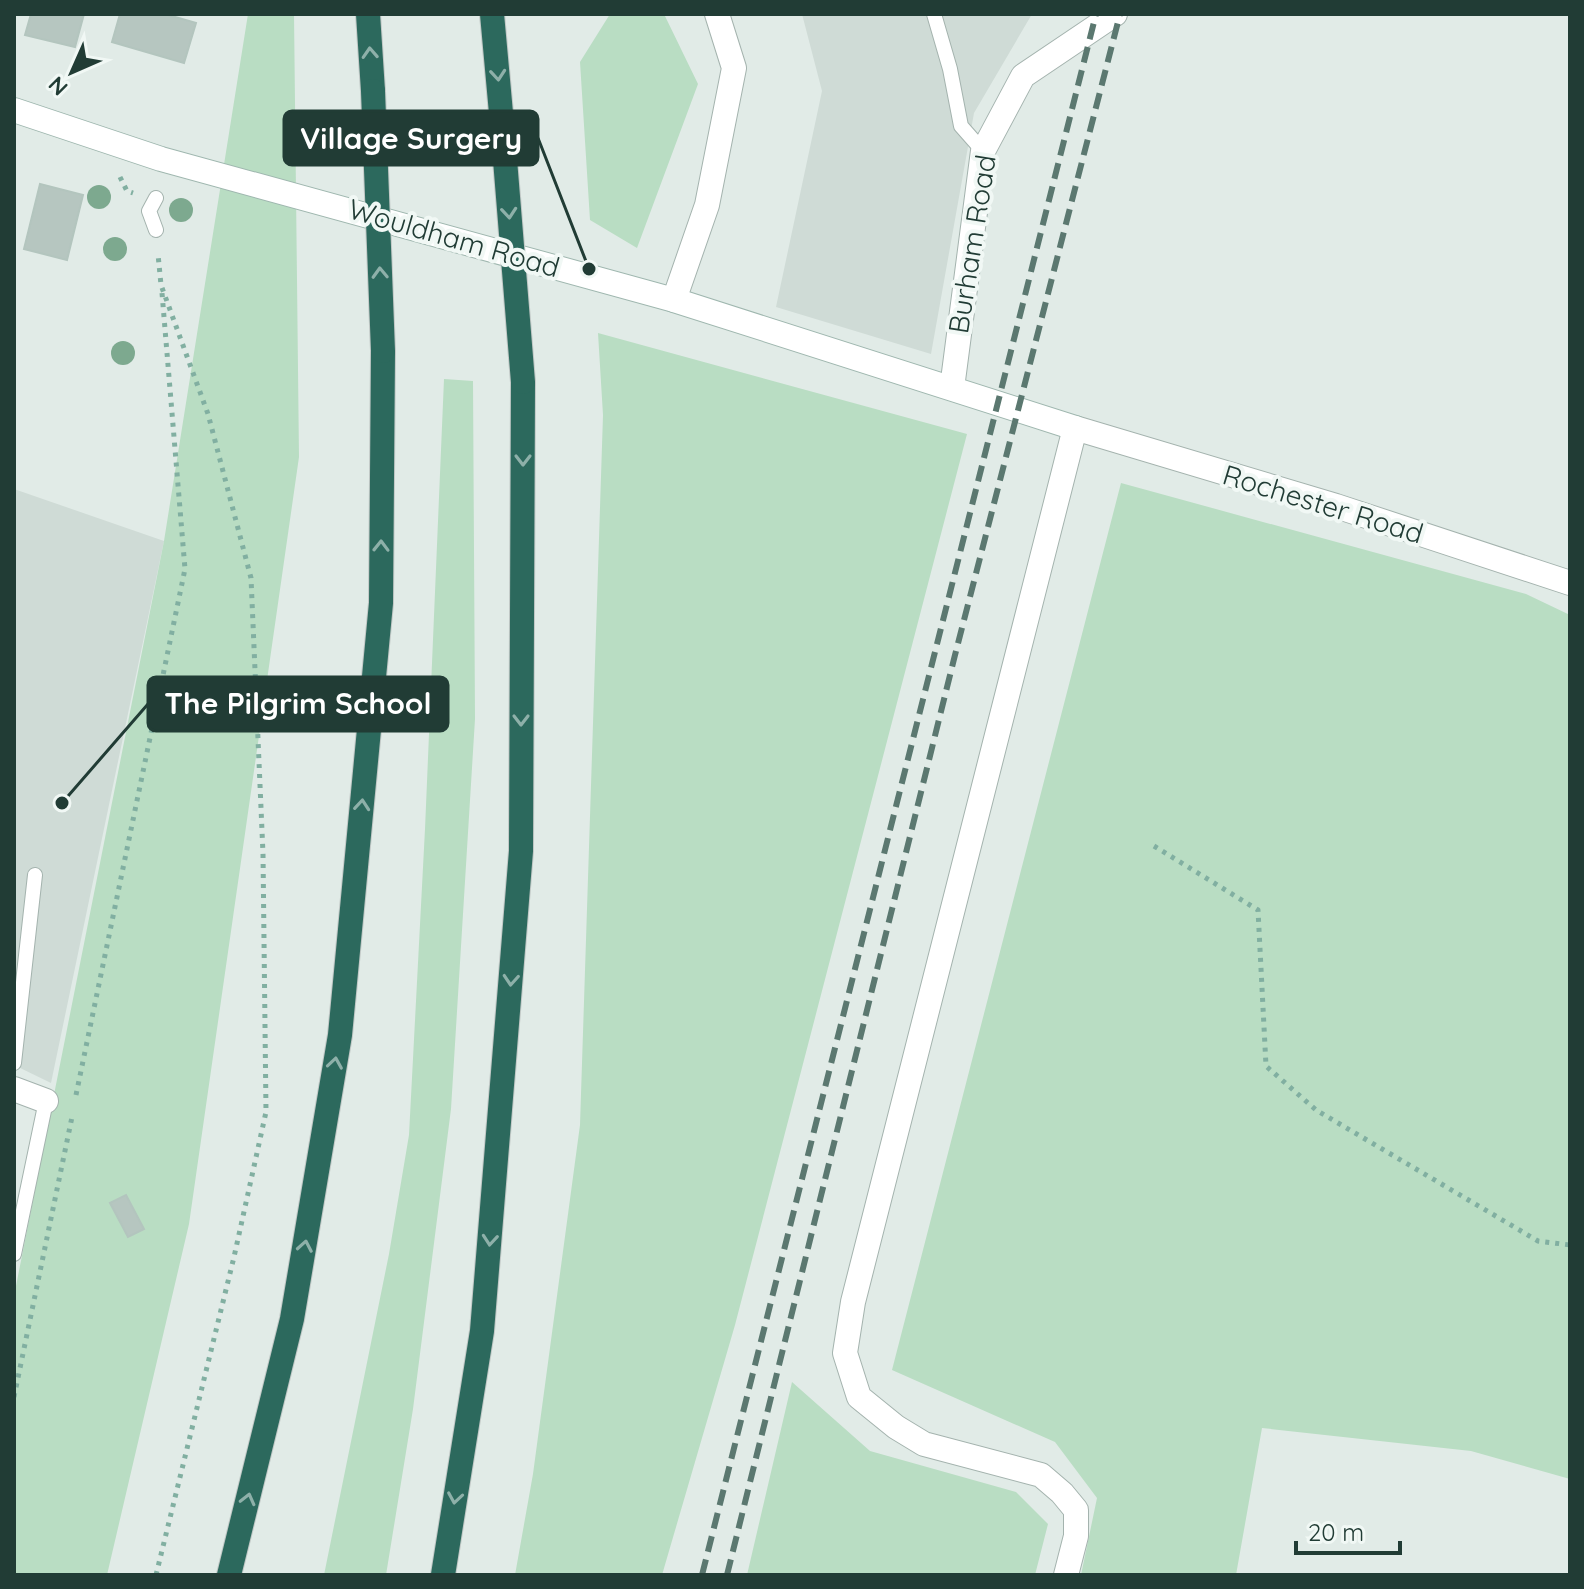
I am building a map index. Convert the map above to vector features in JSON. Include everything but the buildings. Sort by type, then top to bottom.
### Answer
[{"type":"highway","points":[[229,1575],[292,1319],[340,1035],[381,603],[383,351],[368,14]]},
{"type":"highway","points":[[443,1575],[482,1331],[521,851],[523,382],[492,14]]},
{"type":"street","points":[[674,300],[711,192],[734,68],[717,14]]},
{"type":"street","name":"Burham Road","points":[[952,388],[983,151],[1023,76],[1115,14]]},
{"type":"street","name":"Wouldham Road","points":[[14,110],[161,159],[674,300],[1075,428]]},
{"type":"street","points":[[1066,1575],[1076,1536],[1076,1510],[1062,1493],[1041,1475],[924,1444],[896,1427],[859,1397],[845,1353],[853,1302],[1075,428]]},
{"type":"street","name":"Rochester Road","points":[[1075,428],[1336,506],[1570,583]]},
{"type":"street","points":[[14,1089],[46,1101]]},
{"type":"lane","points":[[934,14],[950,69],[961,126],[983,151]]},
{"type":"lane","points":[[156,198],[149,211],[156,230]]},
{"type":"lane","points":[[14,1063],[35,875]]},
{"type":"lane","points":[[14,1254],[46,1101]]},
{"type":"path","points":[[75,1100],[185,569],[156,230]]},
{"type":"path","points":[[156,1575],[266,1112],[263,854],[251,578],[208,414],[161,285]]},
{"type":"path","points":[[1154,846],[1258,910],[1266,1066],[1316,1110],[1538,1241],[1570,1245]]},
{"type":"path","points":[[14,1397],[72,1116]]},
{"type":"shaded area","points":[[802,14],[1032,14],[974,113],[931,354],[776,307],[822,91]]},
{"type":"shaded area","points":[[14,489],[164,541],[51,1083],[14,1065]]},
{"type":"green space","points":[[248,14],[294,14],[299,457],[189,1224],[107,1575],[14,1575],[14,1296],[164,541]]},
{"type":"green space","points":[[610,14],[664,14],[698,84],[637,248],[590,220],[580,62]]},
{"type":"green space","points":[[598,333],[967,434],[735,1325],[662,1575],[515,1575],[533,1474],[580,1125],[603,415]]},
{"type":"green space","points":[[444,379],[473,381],[475,719],[451,1109],[413,1409],[386,1575],[324,1575],[389,1254],[409,1135]]},
{"type":"green space","points":[[1121,483],[1526,594],[1570,615],[1570,1479],[1471,1451],[1262,1428],[1236,1575],[1081,1575],[1097,1498],[1055,1442],[892,1370]]},
{"type":"green space","points":[[792,1382],[870,1451],[1016,1492],[1048,1524],[1035,1575],[747,1575]]},
{"type":"railway","points":[[702,1575],[1096,14]]},
{"type":"railway","points":[[727,1575],[955,655],[1120,14]]},
{"type":"place","name":"Village Surgery","points":[[589,269]]},
{"type":"place","name":"The Pilgrim School","points":[[62,803]]}]
